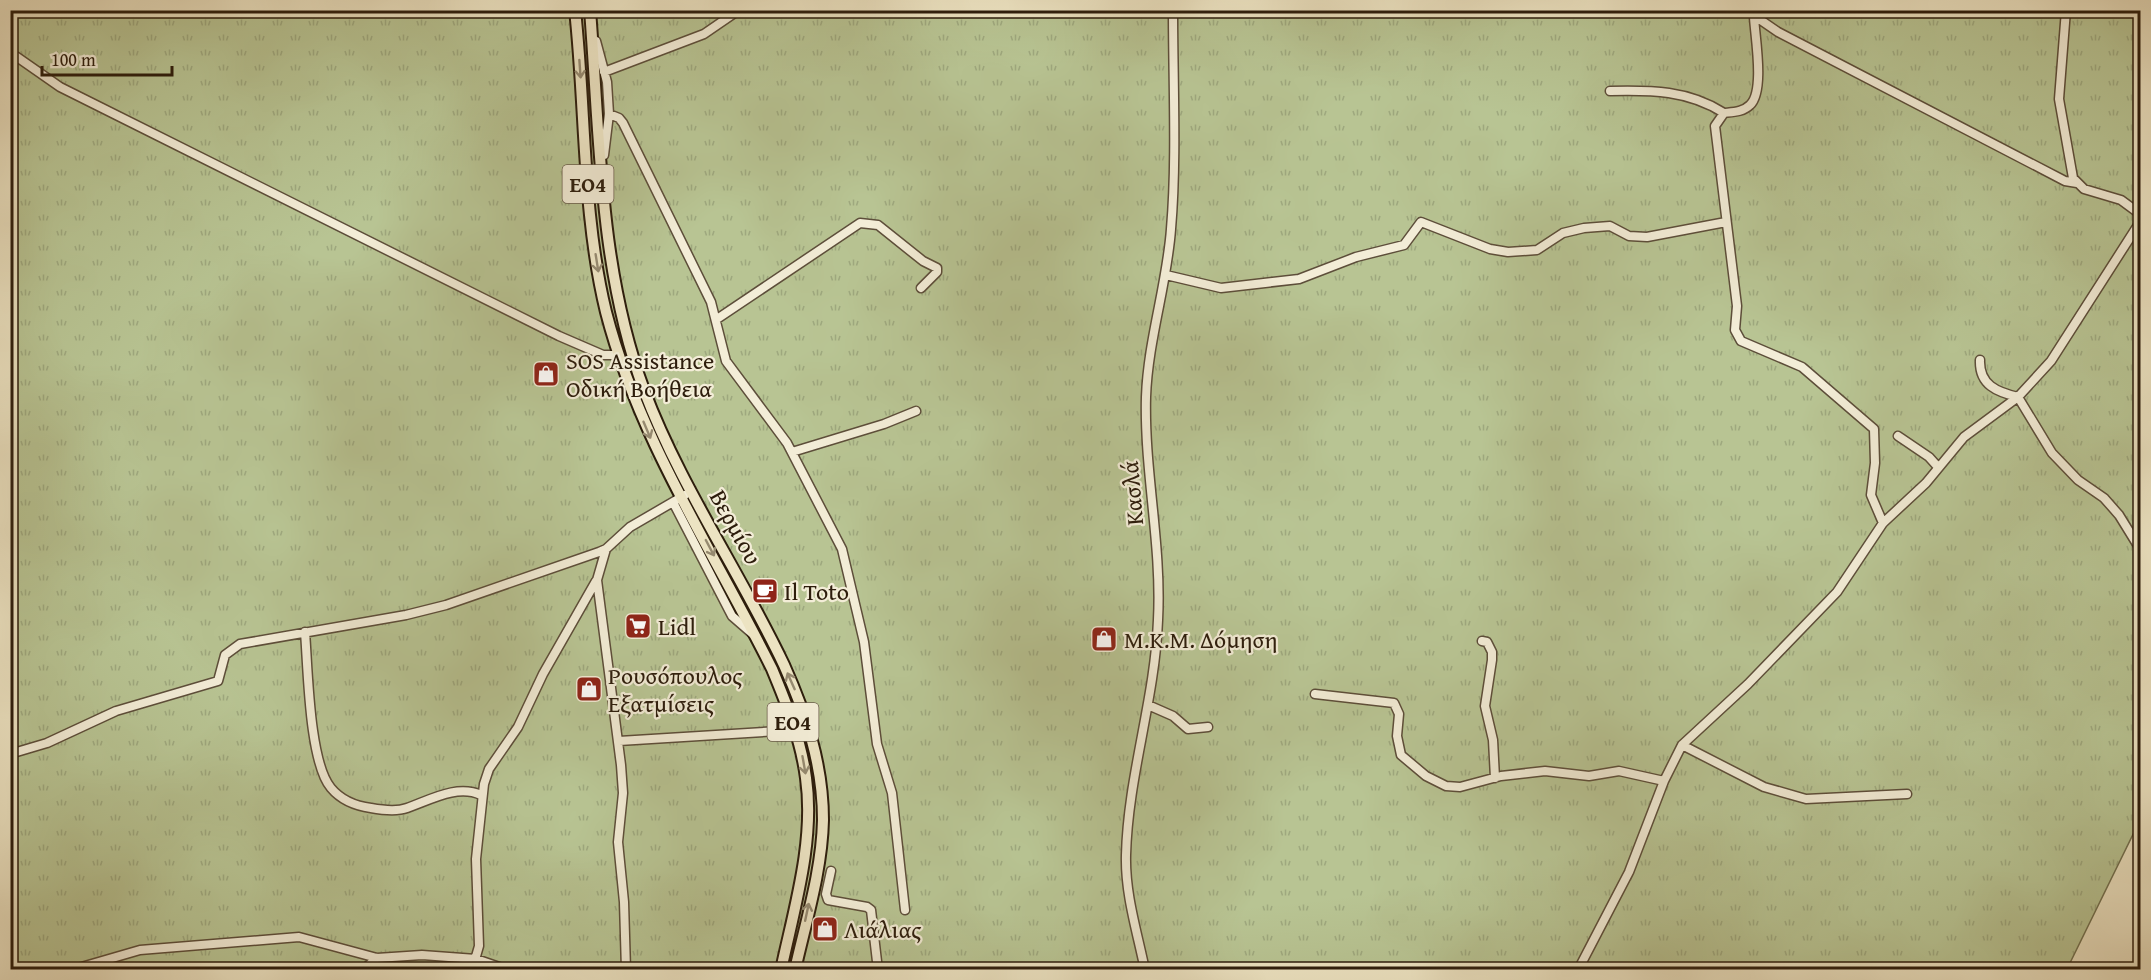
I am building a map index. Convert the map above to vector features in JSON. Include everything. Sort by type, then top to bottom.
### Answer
[{"type":"main road","name":"ΕΟ4","points":[[575,10],[592,228],[604,301],[618,356]]},
{"type":"main road","name":"ΕΟ4","points":[[590,11],[603,182]]},
{"type":"main road","name":"Βερμίου","points":[[603,182],[613,269],[631,351],[682,497],[784,664],[802,705],[817,760],[822,800],[821,840],[795,969]]},
{"type":"main road","name":"Βερμίου","points":[[618,356],[649,437],[772,669],[795,730],[807,780],[808,813],[803,857],[781,969]]},
{"type":"street","points":[[604,72],[704,34],[739,10]]},
{"type":"street","name":"Κασλά","points":[[1144,969],[1131,911],[1125,857],[1129,816],[1157,639],[1158,592],[1146,398],[1154,331],[1166,275],[1172,203],[1173,10]]},
{"type":"street","points":[[2066,10],[2059,99],[2073,178],[2084,189],[2121,200],[2140,214]]},
{"type":"street","points":[[590,11],[604,72],[609,114],[603,182]]},
{"type":"street","points":[[1750,14],[2065,181],[2077,183]]},
{"type":"street","points":[[1750,14],[1758,70],[1756,96],[1744,109],[1724,113],[1716,120],[1715,130],[1737,306],[1736,334],[1741,341],[1806,369],[1874,429],[1875,463],[1871,495],[1883,524]]},
{"type":"street","points":[[10,56],[18,57],[60,87],[433,275],[583,348],[609,357],[618,356]]},
{"type":"street","points":[[1610,91],[1668,91],[1695,98],[1724,113]]},
{"type":"street","points":[[609,114],[624,123],[686,247],[717,319],[720,343],[726,361],[776,425],[842,549],[861,625],[877,744],[894,804],[905,910]]},
{"type":"street","points":[[717,319],[860,222],[867,221],[878,225],[923,261],[937,268],[938,272],[921,288]]},
{"type":"street","points":[[1166,275],[1221,288],[1299,279],[1356,257],[1404,245],[1421,222],[1490,249],[1508,252],[1537,250],[1563,232],[1584,228],[1610,226],[1629,236],[1647,237],[1726,222]]},
{"type":"street","points":[[1578,969],[1629,872],[1664,781],[1682,745],[1748,684],[1837,592],[1883,524],[1912,498],[1977,425],[2018,397],[2050,361],[2140,222]]},
{"type":"street","points":[[1980,360],[1980,371],[1986,383],[2004,393],[2018,397],[2057,460],[2078,480],[2104,498],[2119,515],[2140,549]]},
{"type":"street","points":[[792,452],[884,424],[916,411]]},
{"type":"street","points":[[1898,436],[1929,457],[1938,467]]},
{"type":"street","points":[[10,754],[47,743],[116,711],[218,681],[225,655],[240,644],[406,615],[446,605],[606,549],[630,527],[682,497]]},
{"type":"street","points":[[472,969],[479,946],[476,859],[482,811],[481,795],[489,769],[518,727],[543,674],[597,580],[606,549]]},
{"type":"street","points":[[597,580],[619,741],[623,793],[618,842],[624,902],[626,969]]},
{"type":"street","points":[[305,632],[316,744],[325,779],[337,795],[360,807],[392,810],[404,810],[458,791],[481,795]]},
{"type":"street","points":[[1482,641],[1487,642],[1492,652],[1485,706],[1491,725],[1495,778]]},
{"type":"street","points":[[1315,694],[1394,703],[1399,714],[1396,736],[1401,755],[1437,783],[1461,788],[1526,772],[1589,776],[1619,771],[1664,781]]},
{"type":"street","points":[[1148,705],[1173,716],[1188,729],[1208,727]]},
{"type":"street","points":[[619,741],[795,730]]},
{"type":"street","points":[[1682,745],[1764,787],[1806,799],[1907,794]]},
{"type":"street","points":[[831,871],[826,894],[828,900],[867,907],[871,910],[878,969]]},
{"type":"street","points":[[71,969],[140,950],[292,938],[313,939],[377,958],[422,955],[476,959],[508,969]]},
{"type":"street","points":[[363,969],[377,958]]},
{"type":"green space","points":[[10,11],[2140,11],[2140,820],[2067,969],[11,969]]},
{"type":"place","name":"SOS Assistance Οδική Βοήθεια","points":[[546,374]]},
{"type":"place","name":"Il Toto","points":[[765,591]]},
{"type":"place","name":"Lidl","points":[[638,626]]},
{"type":"place","name":"Μ.Κ.Μ. Δόμηση","points":[[1104,639]]},
{"type":"place","name":"Ρουσόπουλος Εξατμίσεις","points":[[589,689]]},
{"type":"place","name":"Λιάλιας","points":[[825,929]]}]
